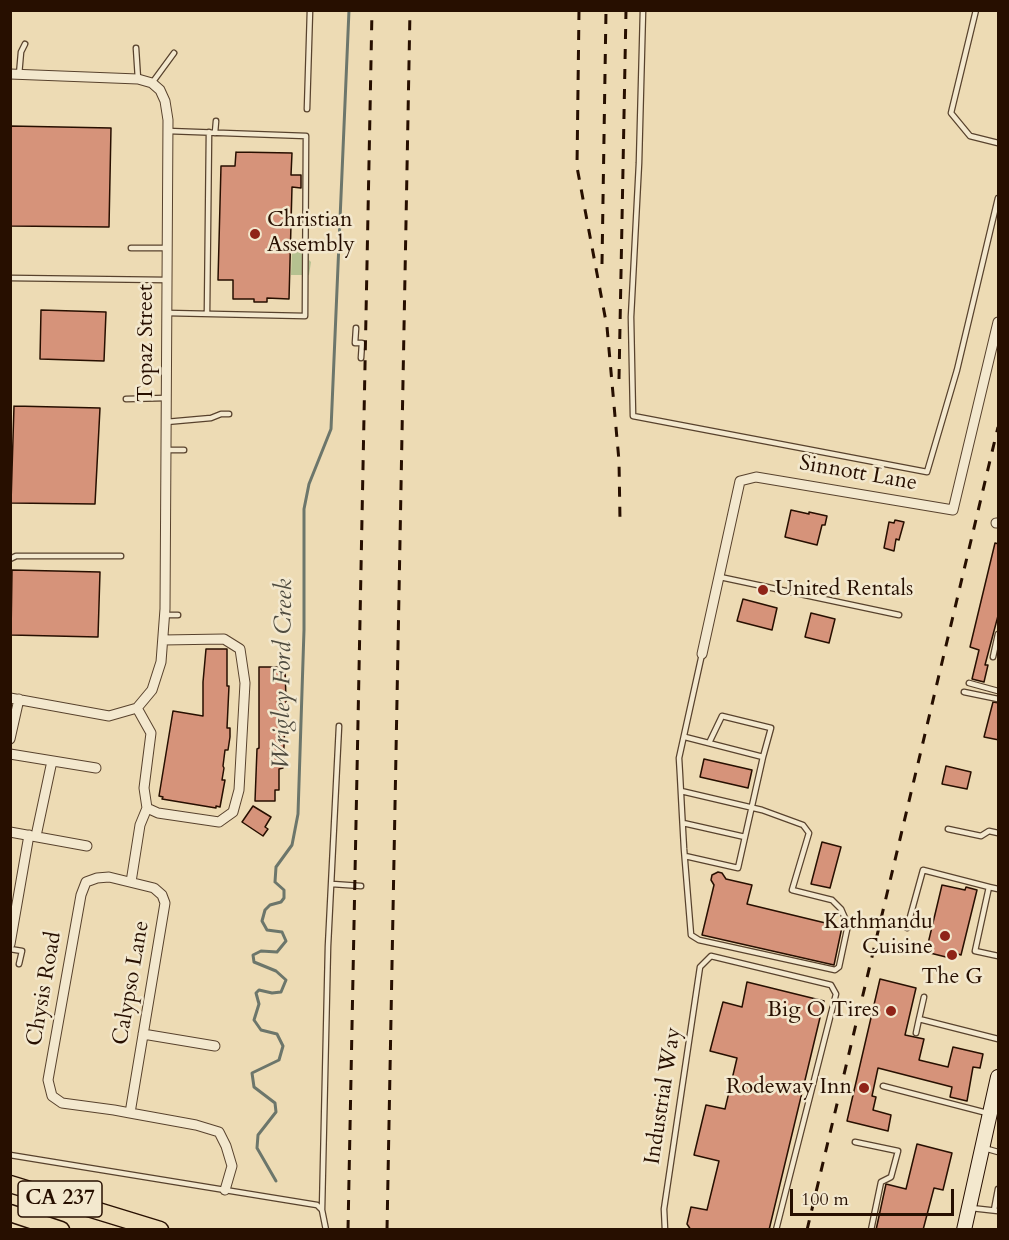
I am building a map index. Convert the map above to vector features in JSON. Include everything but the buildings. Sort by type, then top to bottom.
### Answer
[{"type":"highway","name":"CA 237","points":[[10,1184],[160,1230]]},
{"type":"highway","name":"CA 237","points":[[10,1213],[62,1230]]},
{"type":"main road","points":[[964,1230],[999,1077]]},
{"type":"street","points":[[15,74],[138,79],[152,83]]},
{"type":"street","name":"Topaz Street","points":[[137,708],[152,690],[162,662],[164,612],[168,131],[165,101],[160,90],[152,83]]},
{"type":"street","name":"Sinnott Lane","points":[[719,576],[740,481],[756,477],[953,510],[999,322]]},
{"type":"street","points":[[702,654],[719,576]]},
{"type":"street","points":[[147,808],[159,813],[219,822],[232,812],[239,790],[244,683],[240,649],[224,639],[163,640]]},
{"type":"street","points":[[10,739],[15,699],[109,716],[137,708],[151,733],[144,788],[147,808],[140,825],[131,882]]},
{"type":"street","points":[[10,754],[96,768]]},
{"type":"street","points":[[10,944],[33,835],[52,761]]},
{"type":"street","points":[[10,832],[87,846]]},
{"type":"street","name":"Chysis Road","points":[[131,882],[109,877],[96,878],[86,882],[81,895],[48,1080],[52,1096],[62,1103],[196,1125],[219,1132],[232,1166],[225,1190]]},
{"type":"street","name":"Calypso Lane","points":[[130,1113],[165,903],[162,895],[154,888],[131,882]]},
{"type":"street","points":[[143,1034],[214,1046]]},
{"type":"lane","points":[[307,109],[310,10]]},
{"type":"lane","points":[[643,10],[639,163],[631,317],[633,416],[927,472],[957,370],[999,198]]},
{"type":"lane","points":[[975,10],[951,113],[970,136],[999,143]]},
{"type":"lane","points":[[15,74],[25,44]]},
{"type":"lane","points":[[136,48],[138,79]]},
{"type":"lane","points":[[152,83],[174,53]]},
{"type":"lane","points":[[215,133],[216,120]]},
{"type":"lane","points":[[167,313],[305,316],[306,136],[168,131]]},
{"type":"lane","points":[[207,314],[209,132]]},
{"type":"lane","points":[[131,248],[167,248]]},
{"type":"lane","points":[[10,278],[167,280]]},
{"type":"lane","points":[[356,328],[355,343],[362,343],[361,358]]},
{"type":"lane","points":[[126,399],[166,398]]},
{"type":"lane","points":[[166,422],[230,414]]},
{"type":"lane","points":[[166,450],[184,450]]},
{"type":"lane","points":[[10,559],[16,556],[121,555]]},
{"type":"lane","points":[[719,576],[899,615]]},
{"type":"lane","points":[[164,612],[178,615]]},
{"type":"lane","points":[[993,657],[999,634]]},
{"type":"lane","points":[[681,791],[752,807],[789,818],[803,825],[809,833],[792,890],[832,900],[841,909],[848,925],[839,967],[835,970],[699,940],[691,935],[682,823],[679,758],[702,654]]},
{"type":"lane","points":[[969,683],[999,691]]},
{"type":"lane","points":[[964,692],[999,699]]},
{"type":"lane","points":[[685,856],[738,868],[771,728],[722,716],[708,743]]},
{"type":"lane","points":[[326,1230],[322,1210],[339,726]]},
{"type":"lane","points":[[685,737],[763,757]]},
{"type":"lane","points":[[682,823],[745,837]]},
{"type":"lane","points":[[948,829],[981,836],[989,831],[999,833]]},
{"type":"lane","points":[[907,928],[923,870],[999,889]]},
{"type":"lane","points":[[332,884],[362,886]]},
{"type":"lane","points":[[989,887],[975,951],[999,956]]},
{"type":"lane","points":[[10,949],[22,951],[20,964]]},
{"type":"lane","name":"Industrial Way","points":[[665,1230],[664,1209],[700,967],[711,956],[831,985],[836,994],[777,1230]]},
{"type":"lane","points":[[916,1033],[924,997]]},
{"type":"lane","points":[[919,1019],[999,1038]]},
{"type":"lane","points":[[883,1086],[989,1114]]},
{"type":"lane","points":[[855,1142],[898,1151],[891,1177],[881,1182],[871,1230]]},
{"type":"lane","points":[[982,1147],[999,1152]]},
{"type":"lane","points":[[10,1155],[317,1204],[322,1210]]},
{"type":"lane","points":[[968,1208],[996,1211],[999,1189]]},
{"type":"green space","points":[[292,250],[309,250],[311,262],[309,275],[291,275]]},
{"type":"waterway","name":"Wrigley Ford Creek","points":[[276,1181],[257,1148],[258,1135],[276,1112],[275,1103],[254,1087],[252,1073],[279,1060],[283,1046],[277,1034],[261,1030],[254,1020],[259,1004],[256,993],[259,990],[272,993],[281,992],[286,980],[276,971],[254,962],[253,955],[261,951],[277,952],[286,941],[282,932],[267,930],[262,921],[265,910],[284,898],[284,890],[275,882],[276,867],[292,845],[298,814],[304,630],[304,509],[309,484],[331,429],[349,10]]},
{"type":"railway","points":[[348,1230],[372,10]]},
{"type":"railway","points":[[387,1230],[410,10]]},
{"type":"railway","points":[[579,10],[577,167],[607,327],[619,461],[620,520]]},
{"type":"railway","points":[[602,264],[606,10]]},
{"type":"railway","points":[[619,379],[626,10]]},
{"type":"railway","points":[[807,1230],[998,427]]},
{"type":"place","name":"Christian Assembly","points":[[255,234]]},
{"type":"place","name":"United Rentals","points":[[763,590]]},
{"type":"place","name":"Kathmandu Cuisine","points":[[945,936]]},
{"type":"place","name":"The G","points":[[952,955]]},
{"type":"place","name":"Big O Tires","points":[[891,1011]]},
{"type":"place","name":"Rodeway Inn","points":[[864,1088]]}]
